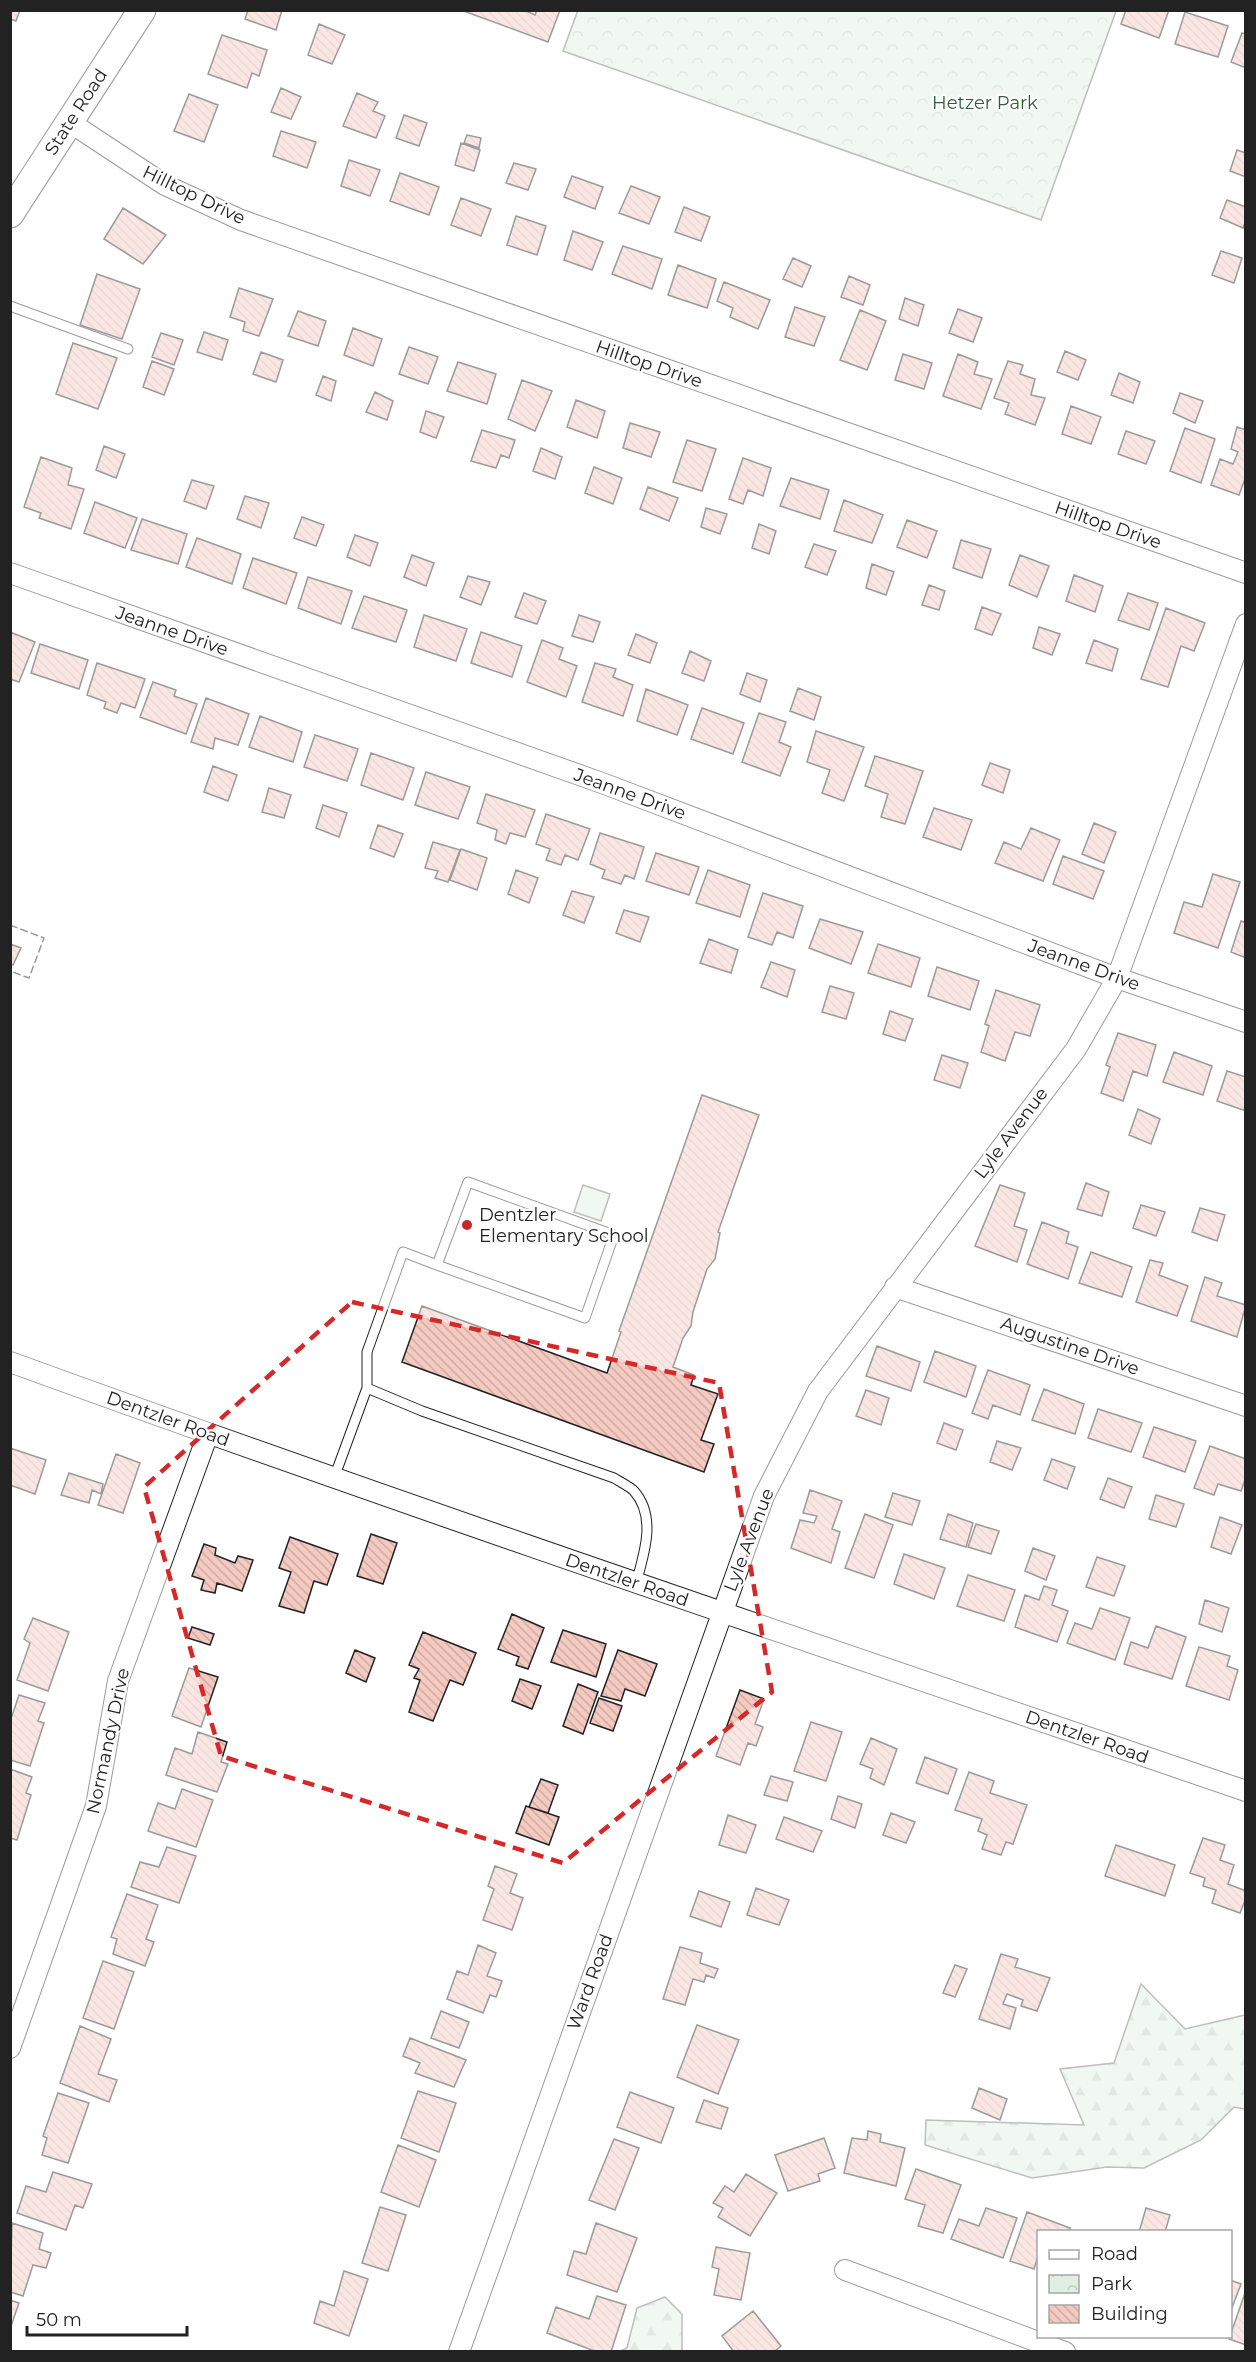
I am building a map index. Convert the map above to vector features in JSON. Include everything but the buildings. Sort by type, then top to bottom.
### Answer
[{"type":"main road","name":"State Road","points":[[10,214],[68,121],[142,10]]},
{"type":"street","name":"Hilltop Drive","points":[[68,121],[165,185],[241,220],[1245,573]]},
{"type":"street","name":"Jeanne Drive","points":[[10,573],[602,783],[1117,978],[1245,1022]]},
{"type":"street","name":"Lyle Avenue","points":[[722,1613],[764,1496],[818,1391],[1076,1049],[1117,978],[1240,657],[1245,624]]},
{"type":"street","name":"Augustine Drive","points":[[895,1287],[1245,1406]]},
{"type":"street","name":"Dentzler Road","points":[[10,1362],[208,1434],[722,1613],[1245,1791]]},
{"type":"street","name":"Normandy Drive","points":[[10,2048],[96,1806],[118,1681],[208,1434]]},
{"type":"street","name":"Ward Road","points":[[459,2352],[722,1613]]},
{"type":"street","points":[[845,2270],[1065,2352]]},
{"type":"lane","points":[[10,306],[128,349]]},
{"type":"lane","points":[[334,1478],[367,1388],[367,1352],[403,1252],[438,1265],[585,1318],[614,1235],[468,1182],[438,1265]]},
{"type":"lane","points":[[367,1388],[422,1411],[614,1478],[633,1490],[646,1509],[647,1530],[645,1552],[636,1583]]},
{"type":"highlighted area","points":[[352,1302],[719,1383],[772,1692],[563,1863],[221,1756],[144,1487]]},
{"type":"green space","name":"Hetzer Park","points":[[578,10],[1116,11],[1041,220],[563,51]]},
{"type":"green space","points":[[583,1185],[610,1194],[601,1221],[574,1212]]},
{"type":"green space","points":[[1141,1984],[1185,2029],[1245,2015],[1245,2109],[1234,2107],[1201,2140],[1144,2168],[1107,2167],[1032,2178],[925,2145],[926,2120],[1084,2125],[1060,2069],[1114,2063]]},
{"type":"green space","points":[[665,2297],[682,2314],[682,2351],[620,2351],[627,2348],[637,2308]]},
{"type":"fence","points":[[10,925],[44,938],[29,978],[10,971]]},
{"type":"place","name":"Dentzler Elementary School","points":[[467,1225]]}]
